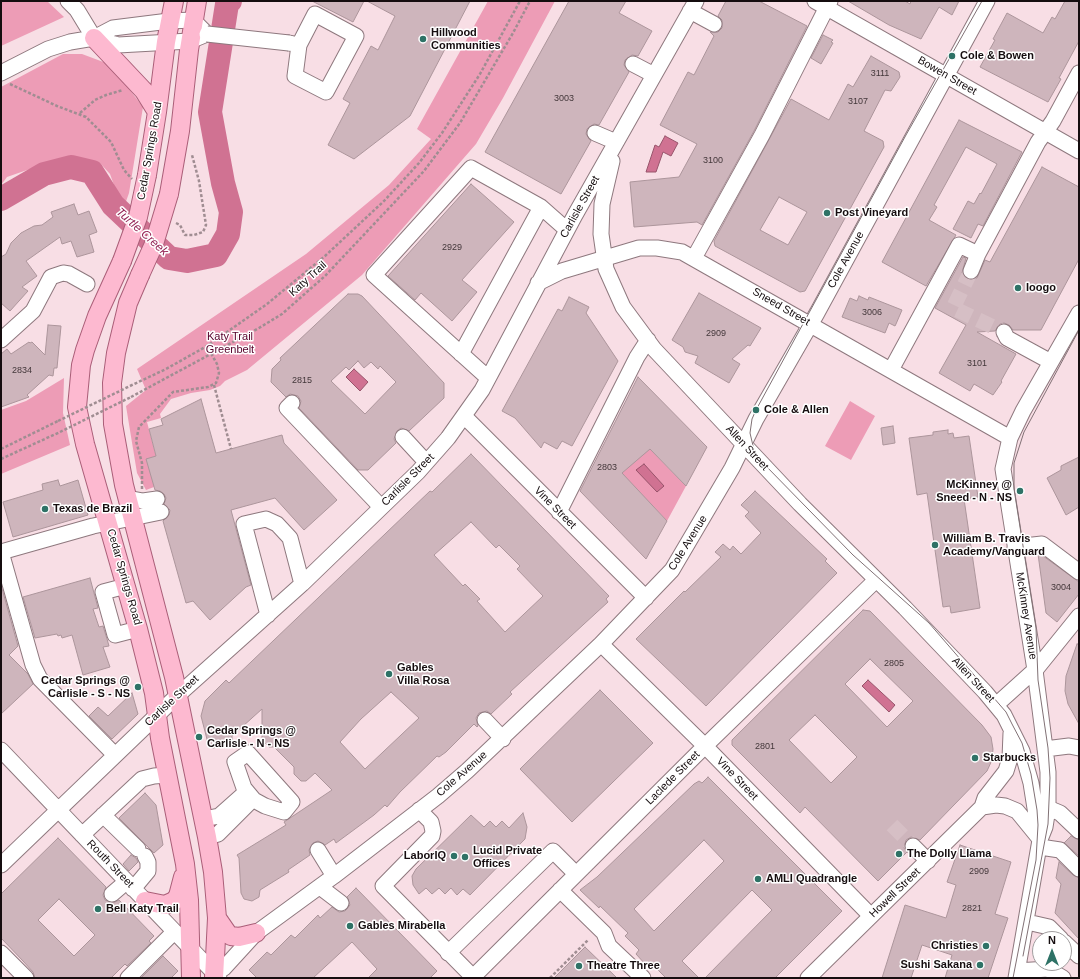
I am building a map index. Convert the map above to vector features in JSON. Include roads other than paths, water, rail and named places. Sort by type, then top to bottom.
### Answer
[{"type":"main road","name":"Cedar Springs Road","points":[[174,1],[169,21],[147,175],[138,217],[122,261],[97,316],[85,350],[81,366],[77,407],[85,444],[138,628],[154,693],[167,775],[185,864],[189,900],[189,978]]},
{"type":"main road","name":"Cedar Springs Road","points":[[197,1],[193,20],[199,38],[169,194],[154,244],[128,303],[121,328],[112,382],[113,424],[134,496],[133,519],[178,695],[204,819],[213,872],[217,918],[216,977]]},
{"type":"main road","points":[[94,38],[144,91],[157,112]]},
{"type":"main road","points":[[135,891],[165,905],[176,899],[182,886],[185,864]]},
{"type":"main road","points":[[217,918],[231,936],[239,937],[256,933]]},
{"type":"street","name":"Cole Avenue","points":[[216,977],[256,933],[320,887],[419,810],[503,738],[601,644],[672,570],[732,468],[756,419],[811,324],[987,1]]},
{"type":"street","points":[[70,2],[77,10],[94,38],[118,45],[199,38],[294,44]]},
{"type":"street","points":[[694,258],[762,135],[824,3]]},
{"type":"street","name":"Bowen Street","points":[[824,3],[946,76],[1079,151]]},
{"type":"street","points":[[693,6],[714,24]]},
{"type":"street","name":"Carlisle Street","points":[[1,865],[178,695],[302,584],[426,462],[465,417],[488,378],[566,230],[693,6]]},
{"type":"street","points":[[315,14],[356,36],[326,92],[295,76],[294,44],[315,14]]},
{"type":"street","points":[[1,73],[48,49],[70,42],[94,38],[113,28],[169,21],[193,20]]},
{"type":"street","points":[[633,64],[654,75]]},
{"type":"street","points":[[971,271],[978,254],[1079,73]]},
{"type":"street","points":[[595,133],[616,142]]},
{"type":"street","name":"Allen Street","points":[[616,142],[602,204],[601,234],[604,258],[609,278],[623,307],[648,340],[744,445],[996,705]]},
{"type":"street","points":[[488,378],[374,274],[471,168],[541,207],[566,230]]},
{"type":"street","points":[[461,354],[541,207]]},
{"type":"street","points":[[891,370],[959,244],[978,254]]},
{"type":"street","name":"Sneed Street","points":[[538,283],[562,271],[639,248],[657,248],[682,252],[1010,438]]},
{"type":"street","points":[[1,340],[33,311],[51,277],[63,273],[69,274],[87,284]]},
{"type":"street","name":"McKinney Avenue","points":[[1017,975],[1040,843],[1046,828],[1048,808],[1048,772],[1035,670],[1003,469],[1010,438],[1079,313]]},
{"type":"street","points":[[1004,332],[1007,338],[1051,362]]},
{"type":"street","points":[[560,512],[637,357],[648,340]]},
{"type":"street","points":[[292,403],[287,408],[333,451],[381,507]]},
{"type":"street","name":"Vine Street","points":[[465,417],[646,598]]},
{"type":"street","points":[[403,437],[426,462]]},
{"type":"street","points":[[116,755],[40,679],[33,665],[1,552],[108,523],[133,519],[159,505],[143,501],[134,496]]},
{"type":"street","points":[[268,615],[244,524],[266,519],[277,524],[290,538],[302,584]]},
{"type":"street","points":[[1015,547],[1042,544],[1079,572]]},
{"type":"street","name":"Laclede Street","points":[[473,978],[704,746],[876,580]]},
{"type":"street","points":[[126,586],[103,592],[115,635],[138,628]]},
{"type":"street","points":[[996,705],[1035,670],[1079,616]]},
{"type":"street","name":"Vine Street","points":[[601,644],[704,746],[871,916]]},
{"type":"street","name":"McKinney Avenue","points":[[996,705],[1004,715],[1022,751],[1030,783],[1040,843]]},
{"type":"street","points":[[485,720],[503,738]]},
{"type":"street","name":"Howell Street","points":[[808,978],[982,807],[985,798],[1006,771],[1010,758],[1010,728]]},
{"type":"street","points":[[1045,749],[1061,746],[1079,748]]},
{"type":"street","name":"Routh Street","points":[[1,750],[216,977]]},
{"type":"street","points":[[82,835],[142,780],[154,776],[167,775]]},
{"type":"street","points":[[204,819],[219,816],[250,795],[218,834],[207,837]]},
{"type":"street","points":[[982,807],[1001,805],[1017,812],[1040,843],[1060,850],[1079,869]]},
{"type":"street","points":[[1048,808],[1060,813],[1079,831]]},
{"type":"street","points":[[419,810],[431,822],[433,831],[432,836],[383,886],[473,978]]},
{"type":"street","points":[[103,815],[148,862],[148,871],[135,891],[112,894]]},
{"type":"street","points":[[913,846],[928,861]]},
{"type":"street","points":[[318,850],[334,876]]},
{"type":"street","points":[[448,952],[553,851],[576,874]]},
{"type":"street","points":[[320,887],[341,904]]},
{"type":"street","points":[[560,890],[604,933],[609,946],[643,978]]},
{"type":"street","points":[[1027,922],[1049,927],[1053,931]]},
{"type":"street","points":[[128,978],[174,932]]},
{"type":"street","points":[[1,953],[26,978]]},
{"type":"street","points":[[1017,975],[1048,969],[1063,978]]},
{"type":"waterway","name":"Turtle Creek","points":[[1,199],[44,174],[71,167],[92,172],[113,205],[169,258],[187,261],[216,255],[228,234],[231,212],[223,183],[210,112],[227,4],[230,1]]},
{"type":"tunnel","points":[[971,271],[953,308],[1004,332]]},
{"type":"tunnel","points":[[892,825],[913,846]]},
{"type":"tram line","points":[[982,1],[906,135],[756,410],[752,419],[750,433],[754,450],[764,464],[853,555],[929,623],[1006,712],[1022,743],[1031,774],[1038,825],[1036,860],[1013,978]]},
{"type":"tram line","points":[[1023,956],[1048,824],[1050,778],[1048,748],[1038,680],[1036,628],[1014,489],[1014,463],[1024,432],[1079,330]]},
{"type":"place","name":"Hillwood Communities","points":[[423,39]]},
{"type":"place","name":"Cole & Bowen","points":[[952,56]]},
{"type":"place","name":"Post Vineyard","points":[[827,213]]},
{"type":"place","name":"Ioogo","points":[[1018,288]]},
{"type":"place","name":"Cole & Allen","points":[[756,410]]},
{"type":"place","name":"McKinney @ Sneed - N - NS","points":[[1020,491]]},
{"type":"place","name":"Texas de Brazil","points":[[45,509]]},
{"type":"place","name":"William B. Travis Academy/Vanguard","points":[[935,545]]},
{"type":"place","name":"Gables Villa Rosa","points":[[389,674]]},
{"type":"place","name":"Cedar Springs @ Carlisle - S - NS","points":[[138,687]]},
{"type":"place","name":"Cedar Springs @ Carlisle - N - NS","points":[[199,737]]},
{"type":"place","name":"Starbucks","points":[[975,758]]},
{"type":"place","name":"The Dolly Llama","points":[[899,854]]},
{"type":"place","name":"LaborIQ","points":[[454,856]]},
{"type":"place","name":"Lucid Private Offices","points":[[465,857]]},
{"type":"place","name":"AMLI Quadrangle","points":[[758,879]]},
{"type":"place","name":"Bell Katy Trail","points":[[98,909]]},
{"type":"place","name":"Gables Mirabella","points":[[350,926]]},
{"type":"place","name":"Christies","points":[[986,946]]},
{"type":"place","name":"Sushi Sakana","points":[[980,965]]},
{"type":"place","name":"Theatre Three","points":[[579,966]]},
{"type":"park label","name":"Katy Trail Greenbelt","points":[[230,343]]}]
